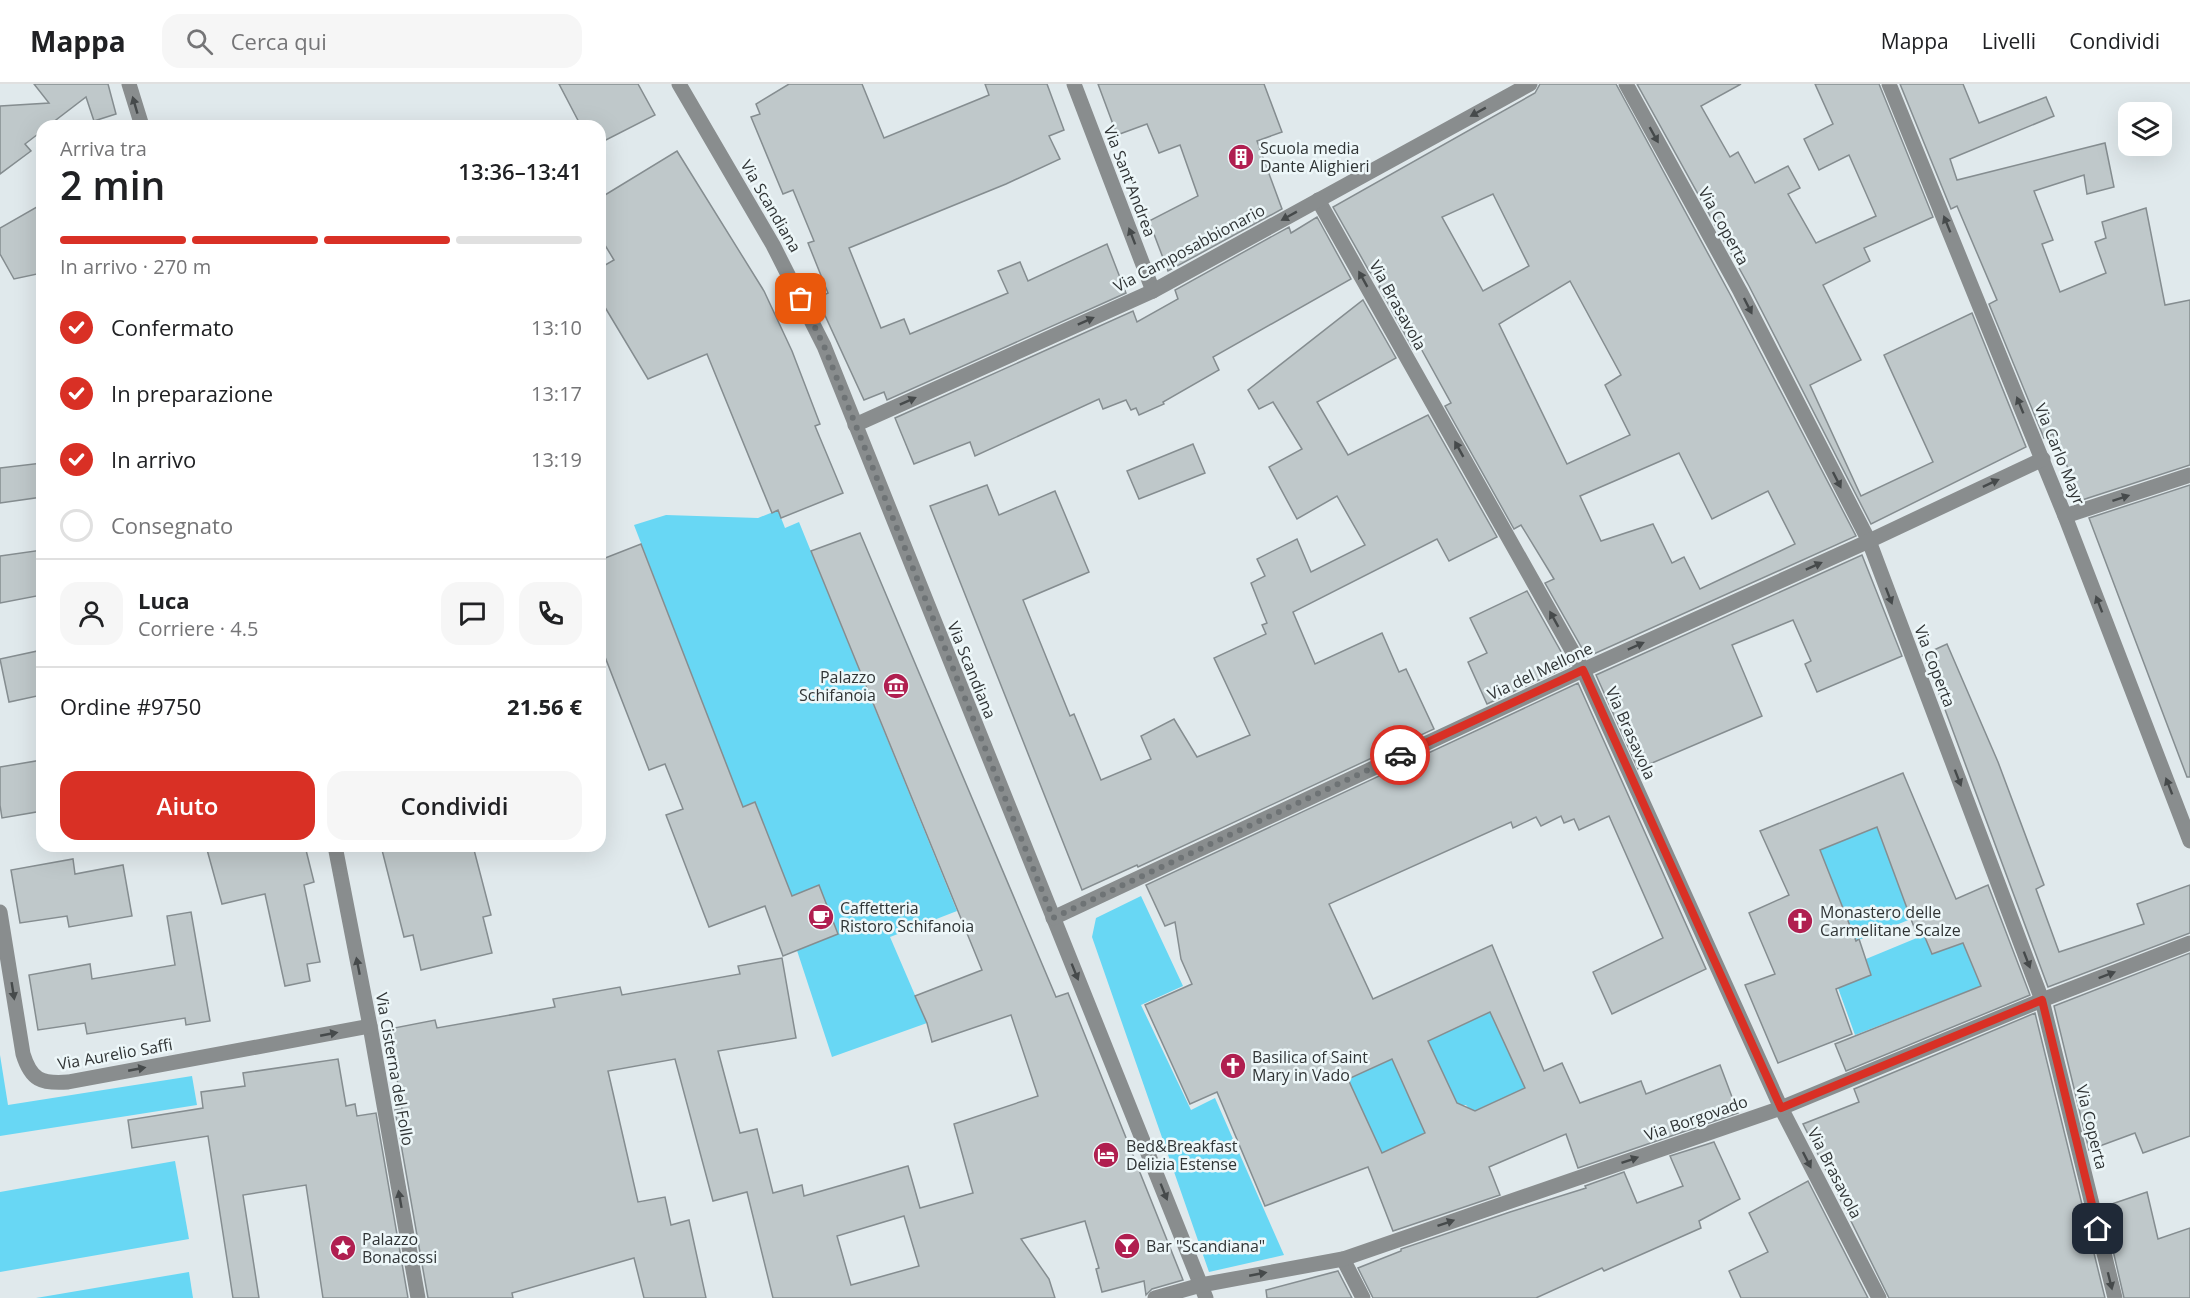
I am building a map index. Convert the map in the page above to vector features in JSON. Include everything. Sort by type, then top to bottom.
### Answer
[{"type":"street","points":[[129,84],[140,120]]},
{"type":"street","name":"Via Scandiana","points":[[679,84],[792,280],[824,346],[1204,1292]]},
{"type":"street","name":"Via Sant'Andrea","points":[[1074,84],[1153,291]]},
{"type":"street","name":"Via Camposabbionario","points":[[855,424],[1153,291],[1530,84]]},
{"type":"street","name":"Via Coperta","points":[[1626,84],[1740,291],[1869,541],[2042,1000],[2115,1298]]},
{"type":"street","name":"Via Carlo Mayr","points":[[1889,84],[2043,459],[2190,841]]},
{"type":"street","name":"Via Brasavola","points":[[1318,200],[1583,670],[1781,1108],[1879,1298]]},
{"type":"street","name":"Via del Mellone","points":[[1053,918],[1583,670],[1869,541],[2043,459]]},
{"type":"street","points":[[2065,516],[2190,475]]},
{"type":"street","name":"Via Cisterna del Follo","points":[[336,852],[370,1026],[418,1298]]},
{"type":"street","name":"Via Aurelio Saffi","points":[[0,912],[23,1054],[33,1076],[42,1081],[68,1082],[370,1026]]},
{"type":"street","name":"Via Borgovado","points":[[1155,1298],[1204,1292],[1342,1259],[1781,1108],[2042,1000],[2190,943]]},
{"type":"street","points":[[1342,1259],[1363,1298]]},
{"type":"shaded area","points":[[778,510],[785,528],[799,522],[957,911],[890,937],[927,1023],[832,1057],[786,917],[777,858],[755,802],[743,807],[634,525],[666,515],[758,518]]},
{"type":"shaded area","points":[[1877,827],[1911,919],[1856,941],[1820,850]]},
{"type":"shaded area","points":[[1141,896],[1183,986],[1141,1005],[1191,1110],[1215,1098],[1284,1255],[1209,1272],[1092,937],[1096,918]]},
{"type":"shaded area","points":[[1924,935],[1932,954],[1963,943],[1981,986],[1855,1035],[1838,988],[1871,975],[1866,959]]},
{"type":"shaded area","points":[[1490,1012],[1525,1088],[1472,1112],[1466,1105],[1458,1105],[1428,1041]]},
{"type":"shaded area","points":[[0,1055],[8,1105],[192,1076],[197,1105],[0,1136]]},
{"type":"shaded area","points":[[1392,1059],[1425,1133],[1382,1153],[1348,1079]]},
{"type":"shaded area","points":[[175,1161],[189,1239],[0,1272],[0,1192]]},
{"type":"shaded area","points":[[189,1272],[193,1298],[36,1298]]},
{"type":"building","points":[[34,84],[108,84],[116,114],[94,120],[86,97],[56,120],[36,120],[36,136],[25,144],[31,151],[0,174],[0,106],[49,103]]},
{"type":"building","points":[[559,84],[638,84],[655,115],[606,140],[606,120],[578,120]]},
{"type":"building","points":[[789,84],[862,84],[884,138],[989,95],[985,84],[1047,84],[1064,130],[1049,136],[1060,159],[1006,184],[849,248],[881,328],[904,319],[910,334],[1008,293],[998,271],[1020,262],[1028,281],[1107,244],[1126,293],[887,400],[884,392],[864,400],[817,298],[828,293],[808,243],[814,241],[793,190],[783,194],[751,117],[760,114],[756,104]]},
{"type":"building","points":[[1098,84],[1264,84],[1282,132],[1257,141],[1282,209],[1168,271],[1149,221],[1198,196],[1180,145],[1159,153],[1147,124],[1117,135]]},
{"type":"building","points":[[1540,84],[1616,84],[1731,296],[1856,536],[1587,657],[1545,583],[1554,579],[1521,525],[1514,529],[1445,406],[1451,403],[1419,345],[1413,349],[1380,286],[1333,207],[1535,93]],"holes":[[[1493,194],[1529,266],[1483,291],[1442,217]],[[1570,281],[1621,375],[1605,385],[1630,435],[1567,464],[1499,324]],[[1679,453],[1712,519],[1768,491],[1795,544],[1700,589],[1684,557],[1672,563],[1653,524],[1601,541],[1580,496]]]},
{"type":"building","points":[[1637,84],[1741,84],[1701,106],[1730,157],[1738,152],[1755,183],[1788,166],[1800,188],[1788,194],[1816,243],[1876,216],[1849,155],[1819,170],[1804,139],[1833,124],[1815,84],[1879,84],[1933,217],[1864,248],[1870,261],[1823,285],[1861,360],[1810,385],[1861,496],[1933,462],[1884,355],[1972,313],[2026,447],[1871,524],[1749,286]]},
{"type":"building","points":[[1900,84],[1963,84],[1979,123],[2046,97],[2054,116],[1950,159],[1957,180],[2105,143],[2114,187],[2087,194],[2084,175],[2034,191],[2053,240],[2042,244],[2060,292],[2106,273],[2095,242],[2106,238],[2102,222],[2146,208],[2165,305],[2190,300],[2190,465],[2082,500],[2053,434],[2044,438],[1989,304],[1997,300],[1957,206],[1951,209]]},
{"type":"building","points":[[677,151],[764,291],[792,351],[820,424],[815,426],[843,493],[781,518],[778,510],[772,513],[707,354],[648,379],[606,309],[606,265],[614,260],[606,247],[606,194]]},
{"type":"building","points":[[36,207],[36,274],[14,279],[0,254],[0,228]]},
{"type":"building","points":[[1317,217],[1351,279],[1213,357],[1219,370],[1163,402],[1164,404],[1139,415],[1136,408],[1131,410],[1126,400],[1103,409],[1099,399],[975,456],[970,442],[914,464],[895,418],[1133,311],[1137,322],[1178,299],[1175,290],[1289,227],[1291,233]]},
{"type":"building","points":[[1363,300],[1396,358],[1317,402],[1348,455],[1428,415],[1497,537],[1449,561],[1437,539],[1293,612],[1315,664],[1382,633],[1399,672],[1406,669],[1434,729],[1138,867],[1137,865],[1082,890],[930,506],[987,485],[999,515],[1055,491],[1089,572],[1023,600],[1070,716],[1074,714],[1101,780],[1151,759],[1141,736],[1174,719],[1197,757],[1250,735],[1214,658],[1266,634],[1262,625],[1267,623],[1251,583],[1265,576],[1257,559],[1297,539],[1311,572],[1365,545],[1337,496],[1297,519],[1269,467],[1302,449],[1273,402],[1259,409],[1248,390]]},
{"type":"building","points":[[1193,444],[1205,473],[1139,499],[1127,471]]},
{"type":"building","points":[[36,464],[36,498],[0,503],[0,468]]},
{"type":"building","points":[[2190,485],[2190,777],[2187,777],[2089,518]]},
{"type":"building","points":[[860,533],[1056,997],[1068,993],[1183,1280],[1152,1289],[1146,1295],[1144,1281],[1102,1292],[1096,1269],[1099,1268],[1085,1221],[1021,1239],[1049,1279],[1055,1298],[773,1298],[747,1192],[713,1201],[675,1059],[608,1071],[638,1202],[665,1197],[671,1225],[689,1220],[706,1298],[644,1298],[634,1258],[512,1293],[513,1298],[428,1298],[395,1110],[402,1109],[389,1029],[435,1020],[437,1028],[555,1007],[553,999],[620,987],[622,995],[740,974],[738,966],[782,958],[796,1038],[718,1051],[740,1133],[757,1129],[773,1193],[802,1185],[804,1196],[908,1166],[920,1208],[973,1193],[954,1124],[1038,1096],[1011,1015],[932,1042],[927,1023],[915,996],[982,970],[811,551]],"holes":[[[904,1216],[919,1266],[851,1285],[837,1236]]]},
{"type":"building","points":[[641,544],[743,807],[755,802],[792,896],[819,885],[838,934],[783,956],[765,906],[709,927],[666,815],[683,809],[665,764],[649,770],[606,659],[606,558]]},
{"type":"building","points":[[36,551],[36,596],[0,603],[0,556]]},
{"type":"building","points":[[1862,555],[1902,656],[1817,692],[1805,664],[1811,661],[1793,620],[1732,645],[1762,716],[1638,769],[1596,675]]},
{"type":"building","points":[[1527,591],[1569,666],[1487,704],[1468,662],[1487,653],[1470,618]]},
{"type":"building","points":[[1947,644],[1998,762],[2044,885],[2036,889],[2059,952],[2144,924],[2137,904],[2190,885],[2190,933],[2048,987],[1923,655]]},
{"type":"building","points":[[36,651],[36,696],[9,702],[0,659]]},
{"type":"building","points":[[1578,683],[1706,969],[1612,1014],[1593,972],[1663,938],[1609,816],[1579,830],[1574,819],[1564,823],[1561,816],[1541,826],[1536,817],[1513,828],[1511,822],[1329,904],[1373,999],[1492,945],[1544,1071],[1562,1063],[1580,1103],[1641,1081],[1646,1094],[1720,1065],[1738,1113],[1578,1168],[1566,1134],[1489,1167],[1500,1195],[1393,1231],[1368,1167],[1265,1206],[1217,1092],[1190,1104],[1145,1005],[1192,984],[1181,959],[1175,922],[1165,926],[1146,885]],"holes":[[[1490,1012],[1525,1088],[1475,1111],[1457,1103],[1428,1041]],[[1392,1059],[1425,1133],[1382,1153],[1348,1079]]]},
{"type":"building","points":[[36,761],[36,812],[2,818],[0,767]]},
{"type":"building","name":"Monastero delle Carmelitane Scalze","points":[[1903,773],[1956,899],[1988,885],[2030,995],[1846,1071],[1835,1044],[1981,986],[1963,943],[1932,954],[1924,935],[1918,938],[1877,827],[1820,850],[1856,941],[1859,939],[1871,975],[1836,989],[1852,1034],[1778,1063],[1745,985],[1775,974],[1749,913],[1789,895],[1760,831]]},
{"type":"building","points":[[208,852],[306,852],[314,882],[304,885],[320,962],[307,964],[310,981],[285,986],[265,894],[222,904]]},
{"type":"building","points":[[383,852],[475,852],[491,915],[483,917],[492,953],[421,970],[413,935],[404,937]]},
{"type":"building","points":[[73,859],[75,874],[123,865],[132,916],[69,927],[67,916],[20,923],[11,870]]},
{"type":"building","points":[[191,912],[210,1021],[186,1025],[185,1018],[87,1034],[85,1023],[38,1030],[29,975],[90,964],[92,979],[175,965],[167,916]]},
{"type":"building","points":[[2190,953],[2190,1136],[2143,1153],[2135,1133],[2089,1150],[2054,1006]]},
{"type":"building","points":[[2035,1013],[2105,1298],[1889,1298],[1803,1124],[1859,1102],[1854,1089]]},
{"type":"building","points":[[338,1059],[346,1106],[355,1104],[357,1116],[376,1113],[408,1298],[323,1298],[306,1185],[243,1195],[259,1298],[233,1298],[208,1136],[132,1148],[128,1120],[203,1108],[201,1092],[245,1086],[243,1073]]},
{"type":"building","points":[[1714,1142],[1740,1199],[1699,1221],[1701,1228],[1604,1271],[1602,1268],[1536,1298],[1373,1298],[1358,1268],[1401,1251],[1401,1249],[1586,1188],[1585,1186],[1624,1172],[1637,1203],[1683,1186],[1670,1156]]},
{"type":"building","points":[[1808,1181],[1868,1298],[1741,1298],[1729,1271],[1768,1252],[1749,1213]]},
{"type":"building","points":[[2147,1192],[2158,1239],[2190,1228],[2190,1298],[2124,1298],[2103,1207]]},
{"type":"building","points":[[1338,1271],[1352,1298],[1267,1298],[1266,1290]]},
{"type":"way so far","points":[[801,299],[824,346],[1053,918],[1400,755]]},
{"type":"place","name":"Scuola media Dante Alighieri","points":[[1241,157]]},
{"type":"place","name":"Palazzo Schifanoia","points":[[896,686]]},
{"type":"place","name":"Caffetteria Ristoro Schifanoia","points":[[821,917]]},
{"type":"place","name":"Monastero delle Carmelitane Scalze","points":[[1800,921]]},
{"type":"place","name":"Basilica of Saint Mary in Vado","points":[[1233,1066]]},
{"type":"place","name":"Bed&Breakfast Delizia Estense","points":[[1106,1155]]},
{"type":"place","name":"Bar \"Scandiana\"","points":[[1127,1246]]},
{"type":"place","name":"Palazzo Bonacossi","points":[[343,1248]]},
{"type":"route","points":[[1400,755],[1583,670],[1781,1108],[2042,1000],[2098,1229]]}]
